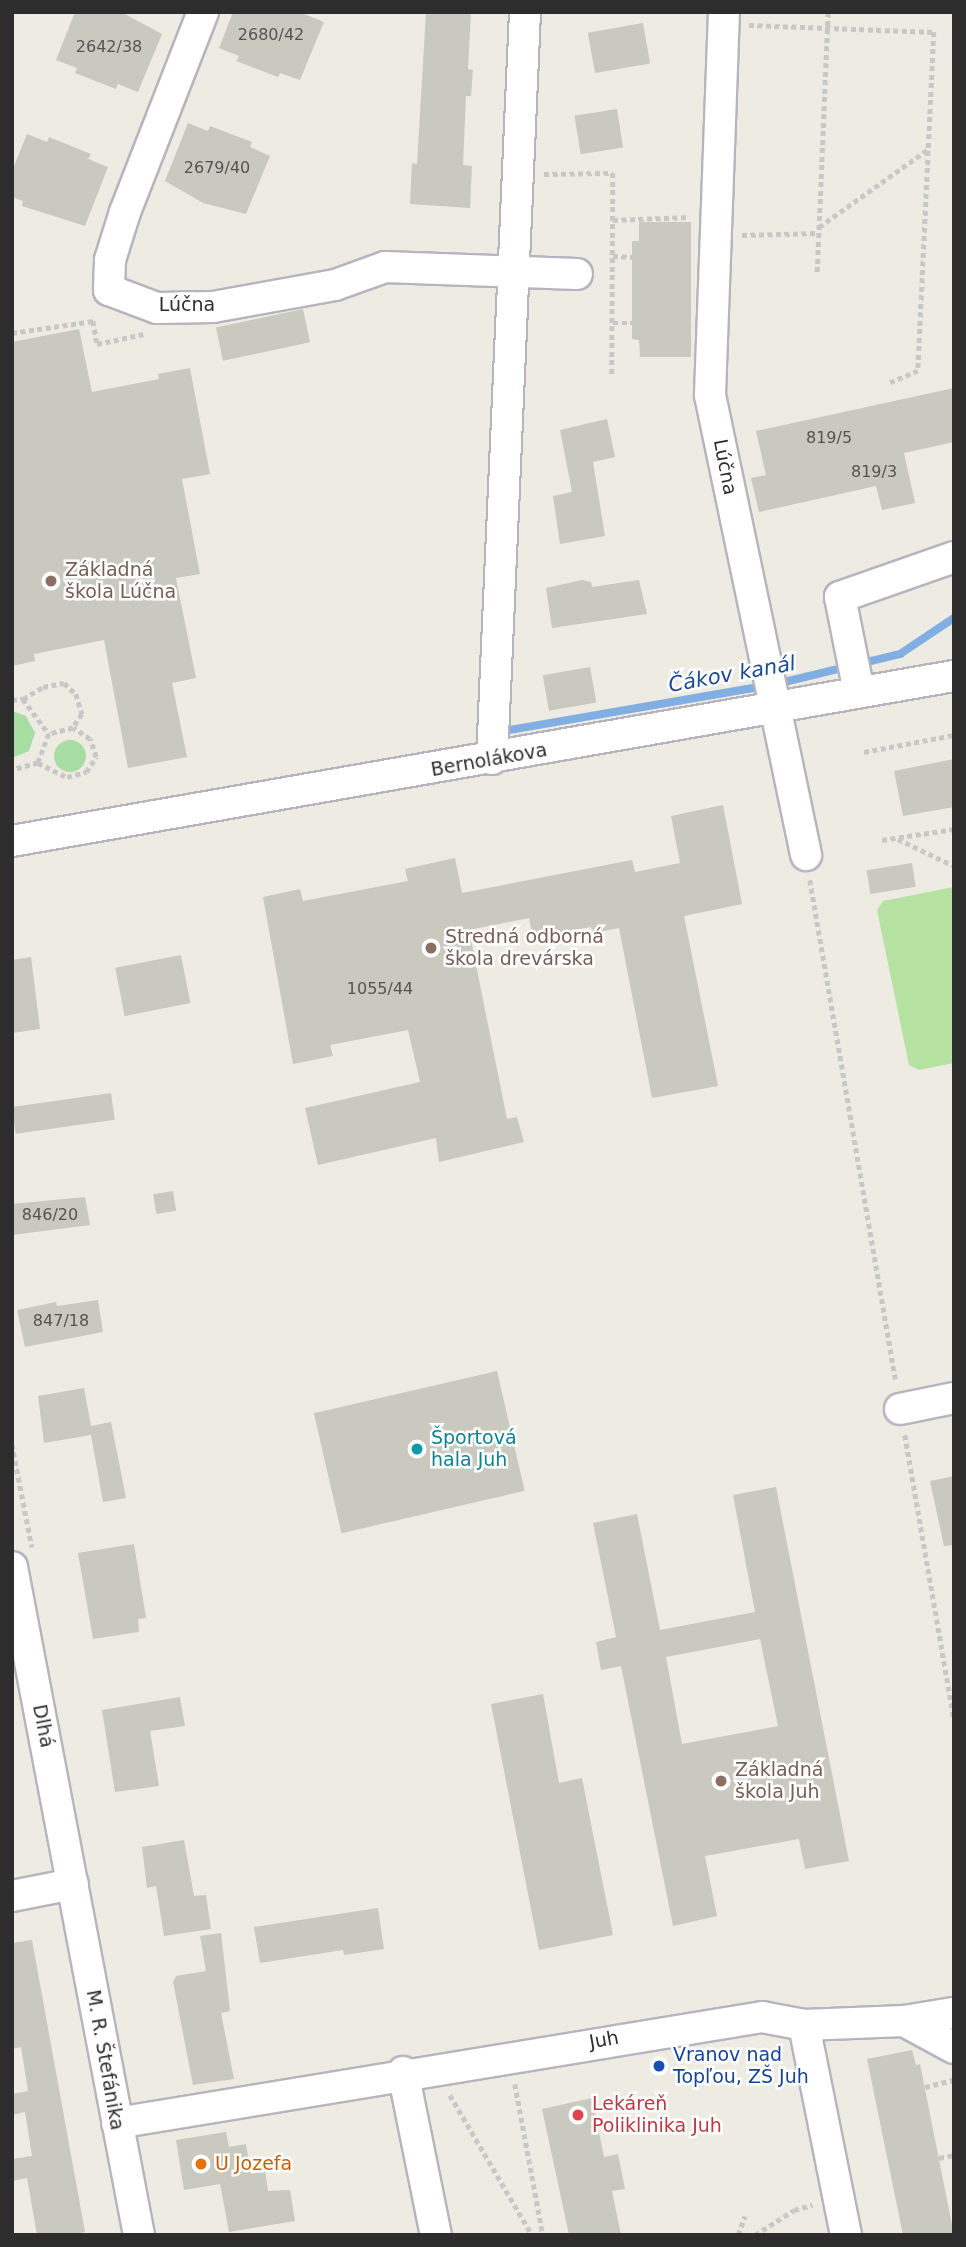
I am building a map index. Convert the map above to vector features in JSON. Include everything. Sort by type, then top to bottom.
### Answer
[{"type":"street","name":"Lúčna","points":[[203,12],[125,212],[110,260],[109,290],[157,308],[213,307],[335,285],[385,267],[515,271]]},
{"type":"street","points":[[492,759],[524,12]]},
{"type":"street","name":"Lúčna","points":[[724,19],[714,226],[710,395],[773,709],[806,855]]},
{"type":"street","points":[[515,271],[577,274]]},
{"type":"street","points":[[859,692],[840,597],[954,557]]},
{"type":"street","name":"Bernolákova","points":[[16,839],[492,759],[954,676]]},
{"type":"street","points":[[901,1409],[954,1398]]},
{"type":"street","name":"Dlhá","points":[[12,1567],[73,1884]]},
{"type":"street","points":[[12,1896],[73,1884]]},
{"type":"street","name":"M. R. Štefánika","points":[[73,1884],[139,2235]]},
{"type":"street","name":"Juh","points":[[117,2123],[417,2071],[762,2017],[804,2025],[904,2021],[954,2013]]},
{"type":"street","points":[[904,2021],[954,2048]]},
{"type":"street","points":[[804,2025],[846,2235]]},
{"type":"street","points":[[417,2071],[436,2235]]},
{"type":"path","points":[[817,272],[828,12]]},
{"type":"path","points":[[724,19],[934,32],[918,371],[890,383]]},
{"type":"path","points":[[613,220],[818,230],[928,149]]},
{"type":"path","points":[[519,174],[614,173],[612,376]]},
{"type":"path","points":[[613,256],[632,257]]},
{"type":"path","points":[[12,334],[93,321],[97,344],[158,331]]},
{"type":"path","points":[[612,323],[633,323]]},
{"type":"path","points":[[12,700],[23,699],[43,687],[64,683],[76,694],[82,714],[74,728],[49,734]]},
{"type":"path","points":[[23,699],[49,734]]},
{"type":"path","points":[[12,770],[38,764],[67,777],[86,772],[96,757],[90,739],[74,728]]},
{"type":"path","points":[[38,764],[49,734]]},
{"type":"path","points":[[864,752],[954,735]]},
{"type":"path","points":[[881,840],[954,829]]},
{"type":"path","points":[[896,839],[954,866]]},
{"type":"path","points":[[806,855],[954,1719]]},
{"type":"path","points":[[509,2056],[543,2235]]},
{"type":"path","points":[[417,2071],[443,2083],[531,2235]]},
{"type":"path","points":[[925,2087],[954,2080]]},
{"type":"path","points":[[939,2158],[954,2155]]},
{"type":"path","points":[[755,2235],[794,2210],[839,2197]]},
{"type":"path","points":[[738,2235],[746,2216]]},
{"type":"green space","points":[[12,711],[26,716],[35,733],[29,751],[12,758]]},
{"type":"green space","points":[[70,740],[82,744],[86,756],[82,768],[70,772],[58,768],[54,756],[58,744]]},
{"type":"green space","points":[[954,887],[954,1063],[919,1070],[909,1065],[877,910],[883,901]]},
{"type":"building","points":[[75,12],[121,12],[162,34],[138,92],[118,84],[116,89],[75,73],[77,68],[56,60]]},
{"type":"building","points":[[233,12],[299,12],[324,22],[300,80],[280,73],[278,77],[236,61],[239,56],[219,48]]},
{"type":"building","points":[[426,12],[471,12],[468,69],[473,70],[471,96],[466,96],[463,165],[472,166],[470,208],[410,204],[412,163],[417,164]]},
{"type":"building","points":[[643,23],[650,63],[595,73],[588,33]]},
{"type":"building","points":[[617,109],[623,148],[581,154],[575,116]]},
{"type":"building","points":[[188,123],[208,131],[210,126],[252,142],[250,147],[270,156],[246,214],[203,203],[165,181]]},
{"type":"building","points":[[27,134],[47,142],[49,137],[91,154],[88,159],[108,167],[85,226],[22,206],[23,201],[12,197],[12,171]]},
{"type":"building","points":[[639,222],[691,222],[691,357],[640,357],[639,340],[632,339],[632,241],[639,241]]},
{"type":"building","points":[[303,309],[310,342],[223,361],[216,328]]},
{"type":"building","points":[[79,329],[92,392],[159,379],[158,374],[190,368],[210,474],[182,479],[200,574],[176,578],[196,678],[172,683],[187,757],[128,768],[104,640],[34,654],[35,661],[12,666],[12,342]]},
{"type":"building","points":[[954,388],[954,442],[904,453],[915,503],[882,510],[876,486],[759,512],[751,478],[766,475],[756,431]]},
{"type":"building","points":[[607,419],[615,457],[593,462],[605,536],[560,544],[553,496],[572,492],[560,430]]},
{"type":"building","points":[[582,580],[591,582],[592,587],[639,580],[647,614],[552,628],[546,588]]},
{"type":"building","points":[[590,667],[596,702],[549,711],[543,675]]},
{"type":"building","points":[[954,759],[954,807],[903,816],[894,771]]},
{"type":"building","points":[[723,805],[742,904],[684,916],[718,1086],[652,1098],[619,928],[593,933],[591,927],[533,938],[529,918],[469,930],[507,1119],[517,1117],[524,1142],[439,1162],[436,1138],[318,1165],[305,1108],[420,1082],[408,1030],[330,1045],[333,1056],[293,1064],[263,897],[300,889],[303,901],[408,881],[405,869],[455,858],[462,893],[632,860],[635,872],[680,863],[671,816]]},
{"type":"building","points":[[912,863],[916,887],[870,894],[867,870]]},
{"type":"building","points":[[181,955],[190,1003],[125,1016],[115,968]]},
{"type":"building","points":[[31,957],[40,1029],[12,1033],[12,960]]},
{"type":"building","points":[[111,1093],[115,1120],[16,1134],[12,1107]]},
{"type":"building","points":[[173,1191],[176,1211],[156,1214],[153,1194]]},
{"type":"building","points":[[85,1197],[90,1225],[12,1235],[12,1204]]},
{"type":"building","points":[[98,1300],[103,1332],[25,1347],[17,1310],[56,1302],[57,1306]]},
{"type":"building","name":"Športová hala Juh","points":[[497,1371],[525,1491],[341,1533],[314,1413]]},
{"type":"building","points":[[84,1388],[91,1426],[111,1422],[126,1498],[103,1502],[91,1435],[44,1443],[38,1396]]},
{"type":"building","points":[[954,1476],[954,1545],[944,1546],[930,1481]]},
{"type":"building","points":[[776,1487],[849,1861],[805,1869],[799,1839],[705,1856],[717,1916],[673,1926],[621,1666],[601,1670],[596,1642],[616,1637],[593,1523],[637,1514],[660,1630],[755,1612],[733,1495]],"holes":[[[760,1639],[778,1726],[682,1744],[666,1657]]]},
{"type":"building","points":[[134,1544],[146,1618],[138,1619],[139,1632],[93,1639],[78,1553]]},
{"type":"building","points":[[543,1694],[559,1783],[582,1778],[613,1935],[539,1950],[491,1704]]},
{"type":"building","points":[[180,1697],[185,1726],[150,1731],[159,1786],[115,1792],[102,1710]]},
{"type":"building","points":[[184,1840],[194,1896],[206,1895],[211,1929],[164,1936],[156,1886],[147,1888],[142,1847]]},
{"type":"building","points":[[378,1908],[384,1949],[344,1955],[343,1950],[260,1963],[254,1927]]},
{"type":"building","points":[[221,1933],[230,2011],[221,2013],[234,2079],[193,2085],[173,1982],[176,1976],[206,1971],[200,1936]]},
{"type":"building","points":[[32,1940],[85,2232],[69,2235],[37,2235],[27,2178],[12,2181],[12,2159],[32,2156],[25,2112],[12,2115],[12,2094],[28,2091],[21,2047],[12,2049],[12,1943]]},
{"type":"building","points":[[912,2050],[916,2065],[920,2064],[954,2235],[903,2235],[867,2059]]},
{"type":"building","points":[[592,2098],[604,2157],[618,2154],[625,2189],[612,2191],[621,2235],[569,2235],[542,2109]]},
{"type":"building","points":[[226,2132],[229,2147],[246,2144],[251,2174],[265,2171],[268,2191],[290,2190],[295,2221],[229,2232],[220,2184],[184,2190],[176,2140]]},
{"type":"waterway","name":"Čákov kanál","points":[[776,684],[900,654],[954,618]]},
{"type":"waterway","name":"Čákov kanál","points":[[504,731],[764,686]]},
{"type":"place","name":"Základná škola Lúčna","points":[[51,581]]},
{"type":"place","name":"Stredná odborná škola drevárska","points":[[431,948]]},
{"type":"place","name":"Športová hala Juh","points":[[417,1449]]},
{"type":"place","name":"Základná škola Juh","points":[[721,1781]]},
{"type":"place","name":"Vranov nad Topľou, ZŠ Juh","points":[[659,2066]]},
{"type":"place","name":"Lekáreň Poliklinika Juh","points":[[578,2115]]},
{"type":"place","name":"U Jozefa","points":[[201,2164]]}]
